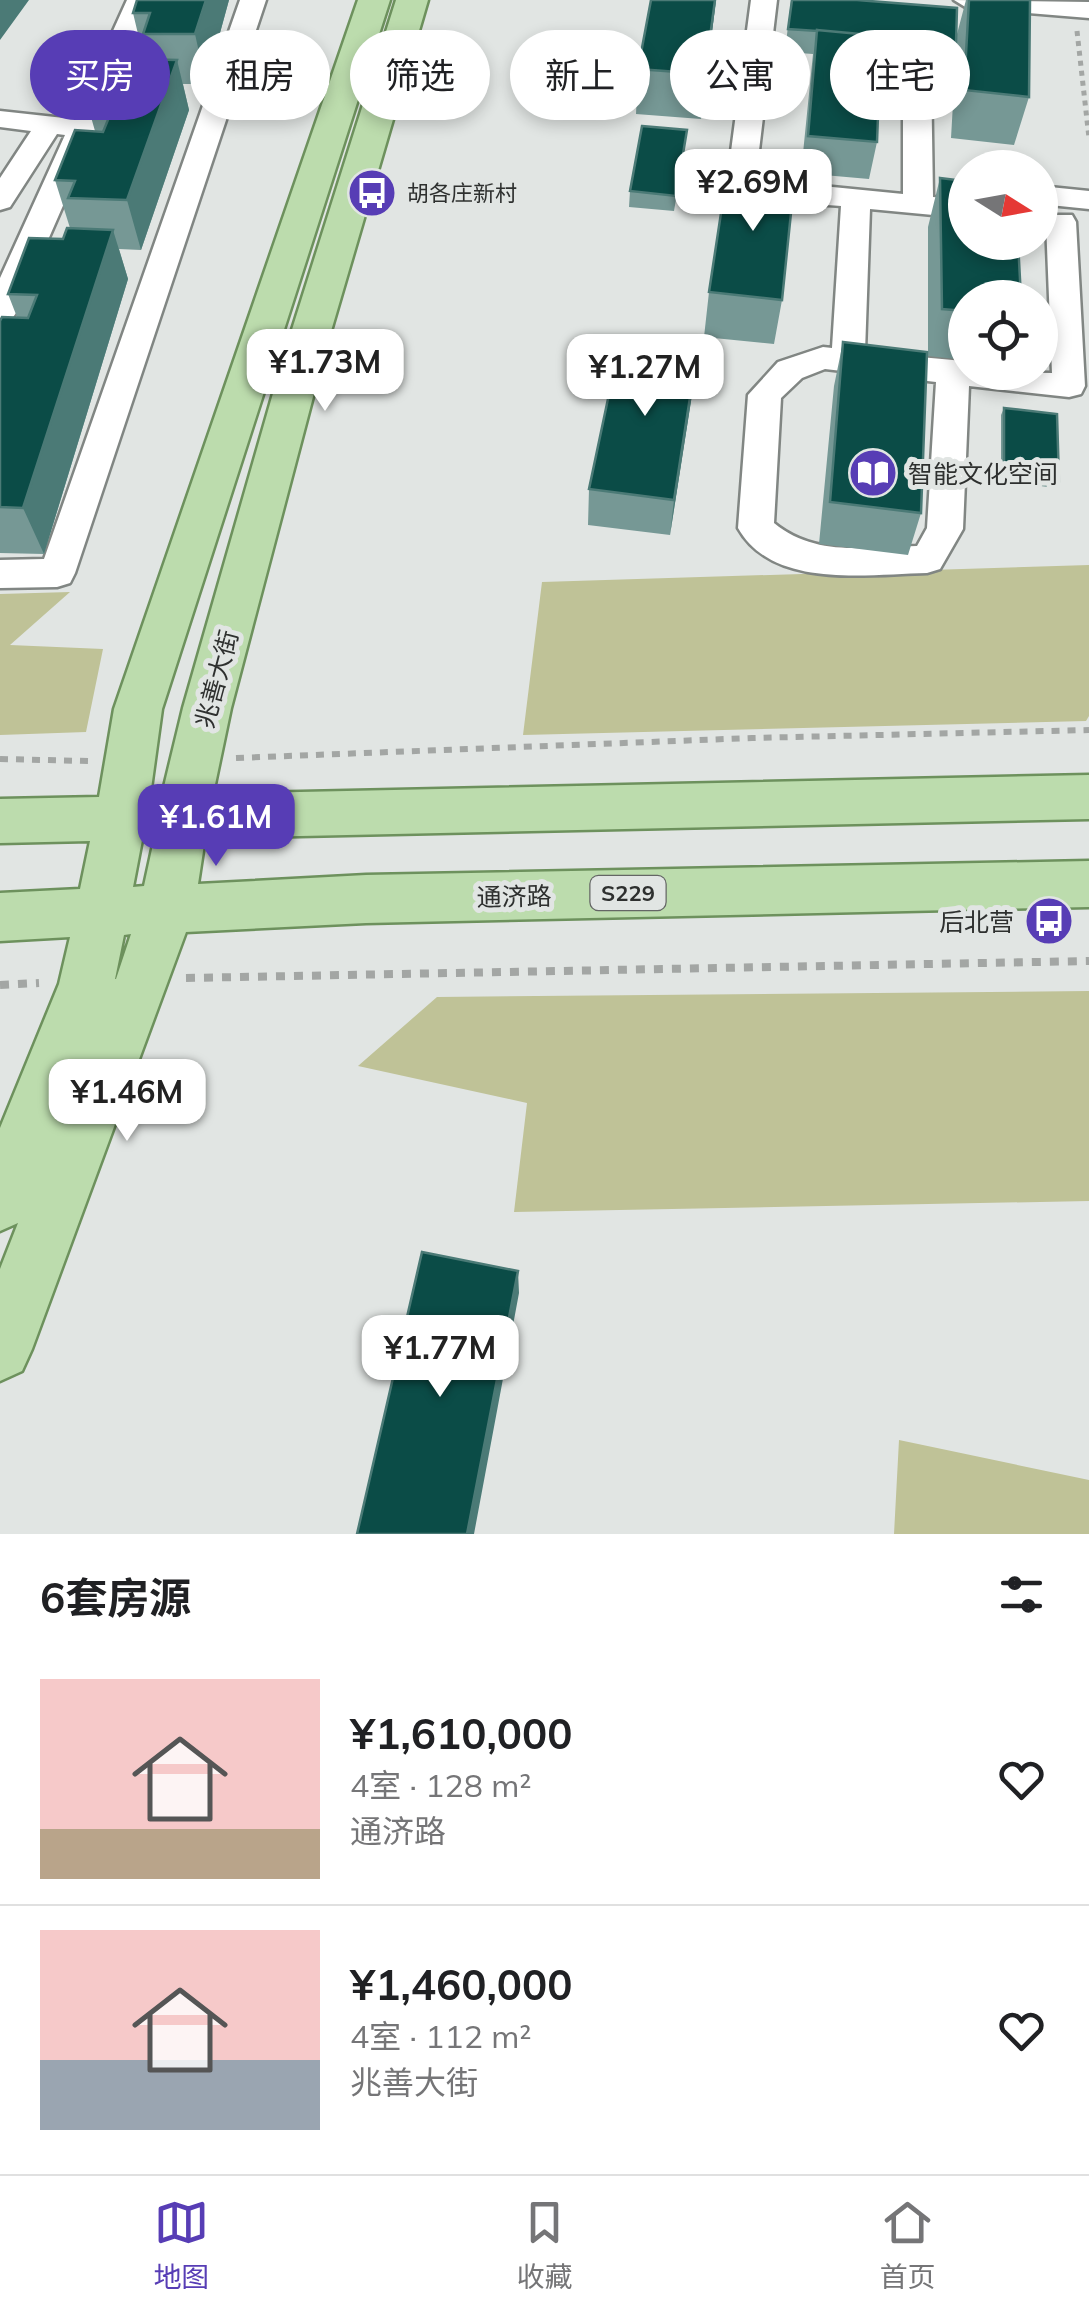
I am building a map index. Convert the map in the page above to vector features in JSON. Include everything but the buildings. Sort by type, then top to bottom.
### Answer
[{"type":"main road","name":"兆善大街","points":[[0,1349],[115,982],[102,914],[138,709],[374,0]]},
{"type":"main road","name":"兆善大街","points":[[0,1201],[115,982],[167,907],[194,760],[304,355],[412,0]]},
{"type":"main road","points":[[0,821],[1089,797]]},
{"type":"main road","name":"通济路","points":[[0,917],[366,899],[1089,884]]},
{"type":"street","points":[[0,313],[82,130],[110,93],[140,0]]},
{"type":"street","points":[[0,574],[57,573],[162,264],[209,97],[253,0]]},
{"type":"street","points":[[764,0],[744,159],[748,182],[767,190],[948,208]]},
{"type":"street","points":[[968,0],[1082,18]]},
{"type":"street","points":[[0,119],[82,130]]},
{"type":"street","points":[[917,120],[918,205]]},
{"type":"street","points":[[0,201],[49,126]]},
{"type":"street","points":[[1058,197],[1089,200]]},
{"type":"street","points":[[848,360],[856,199]]},
{"type":"street","points":[[1058,384],[1070,386],[1063,223]]},
{"type":"street","points":[[25,256],[64,258]]},
{"type":"street","points":[[122,261],[162,264]]},
{"type":"street","points":[[948,371],[823,358],[790,370],[765,395],[756,528],[786,553],[838,561],[927,559],[946,529],[951,390]]},
{"type":"path","points":[[1082,18],[1089,27]]},
{"type":"path","points":[[1082,18],[1089,138]]},
{"type":"path","points":[[194,760],[752,738],[1089,730]]},
{"type":"path","points":[[0,759],[128,762]]},
{"type":"path","points":[[0,985],[1089,961]]},
{"type":"green space","points":[[1089,565],[1086,721],[523,735],[542,582]]},
{"type":"green space","points":[[70,592],[10,645],[103,649],[86,732],[0,735],[0,594]]},
{"type":"green space","points":[[1089,991],[1089,1201],[514,1212],[527,1103],[358,1066],[437,997]]},
{"type":"green space","points":[[899,1440],[1089,1480],[1089,1534],[894,1534]]},
{"type":"place","name":"胡各庄新村","points":[[372,193]]},
{"type":"place","name":"智能文化空间","points":[[873,473]]},
{"type":"place","name":"后北营","points":[[1049,921]]}]
